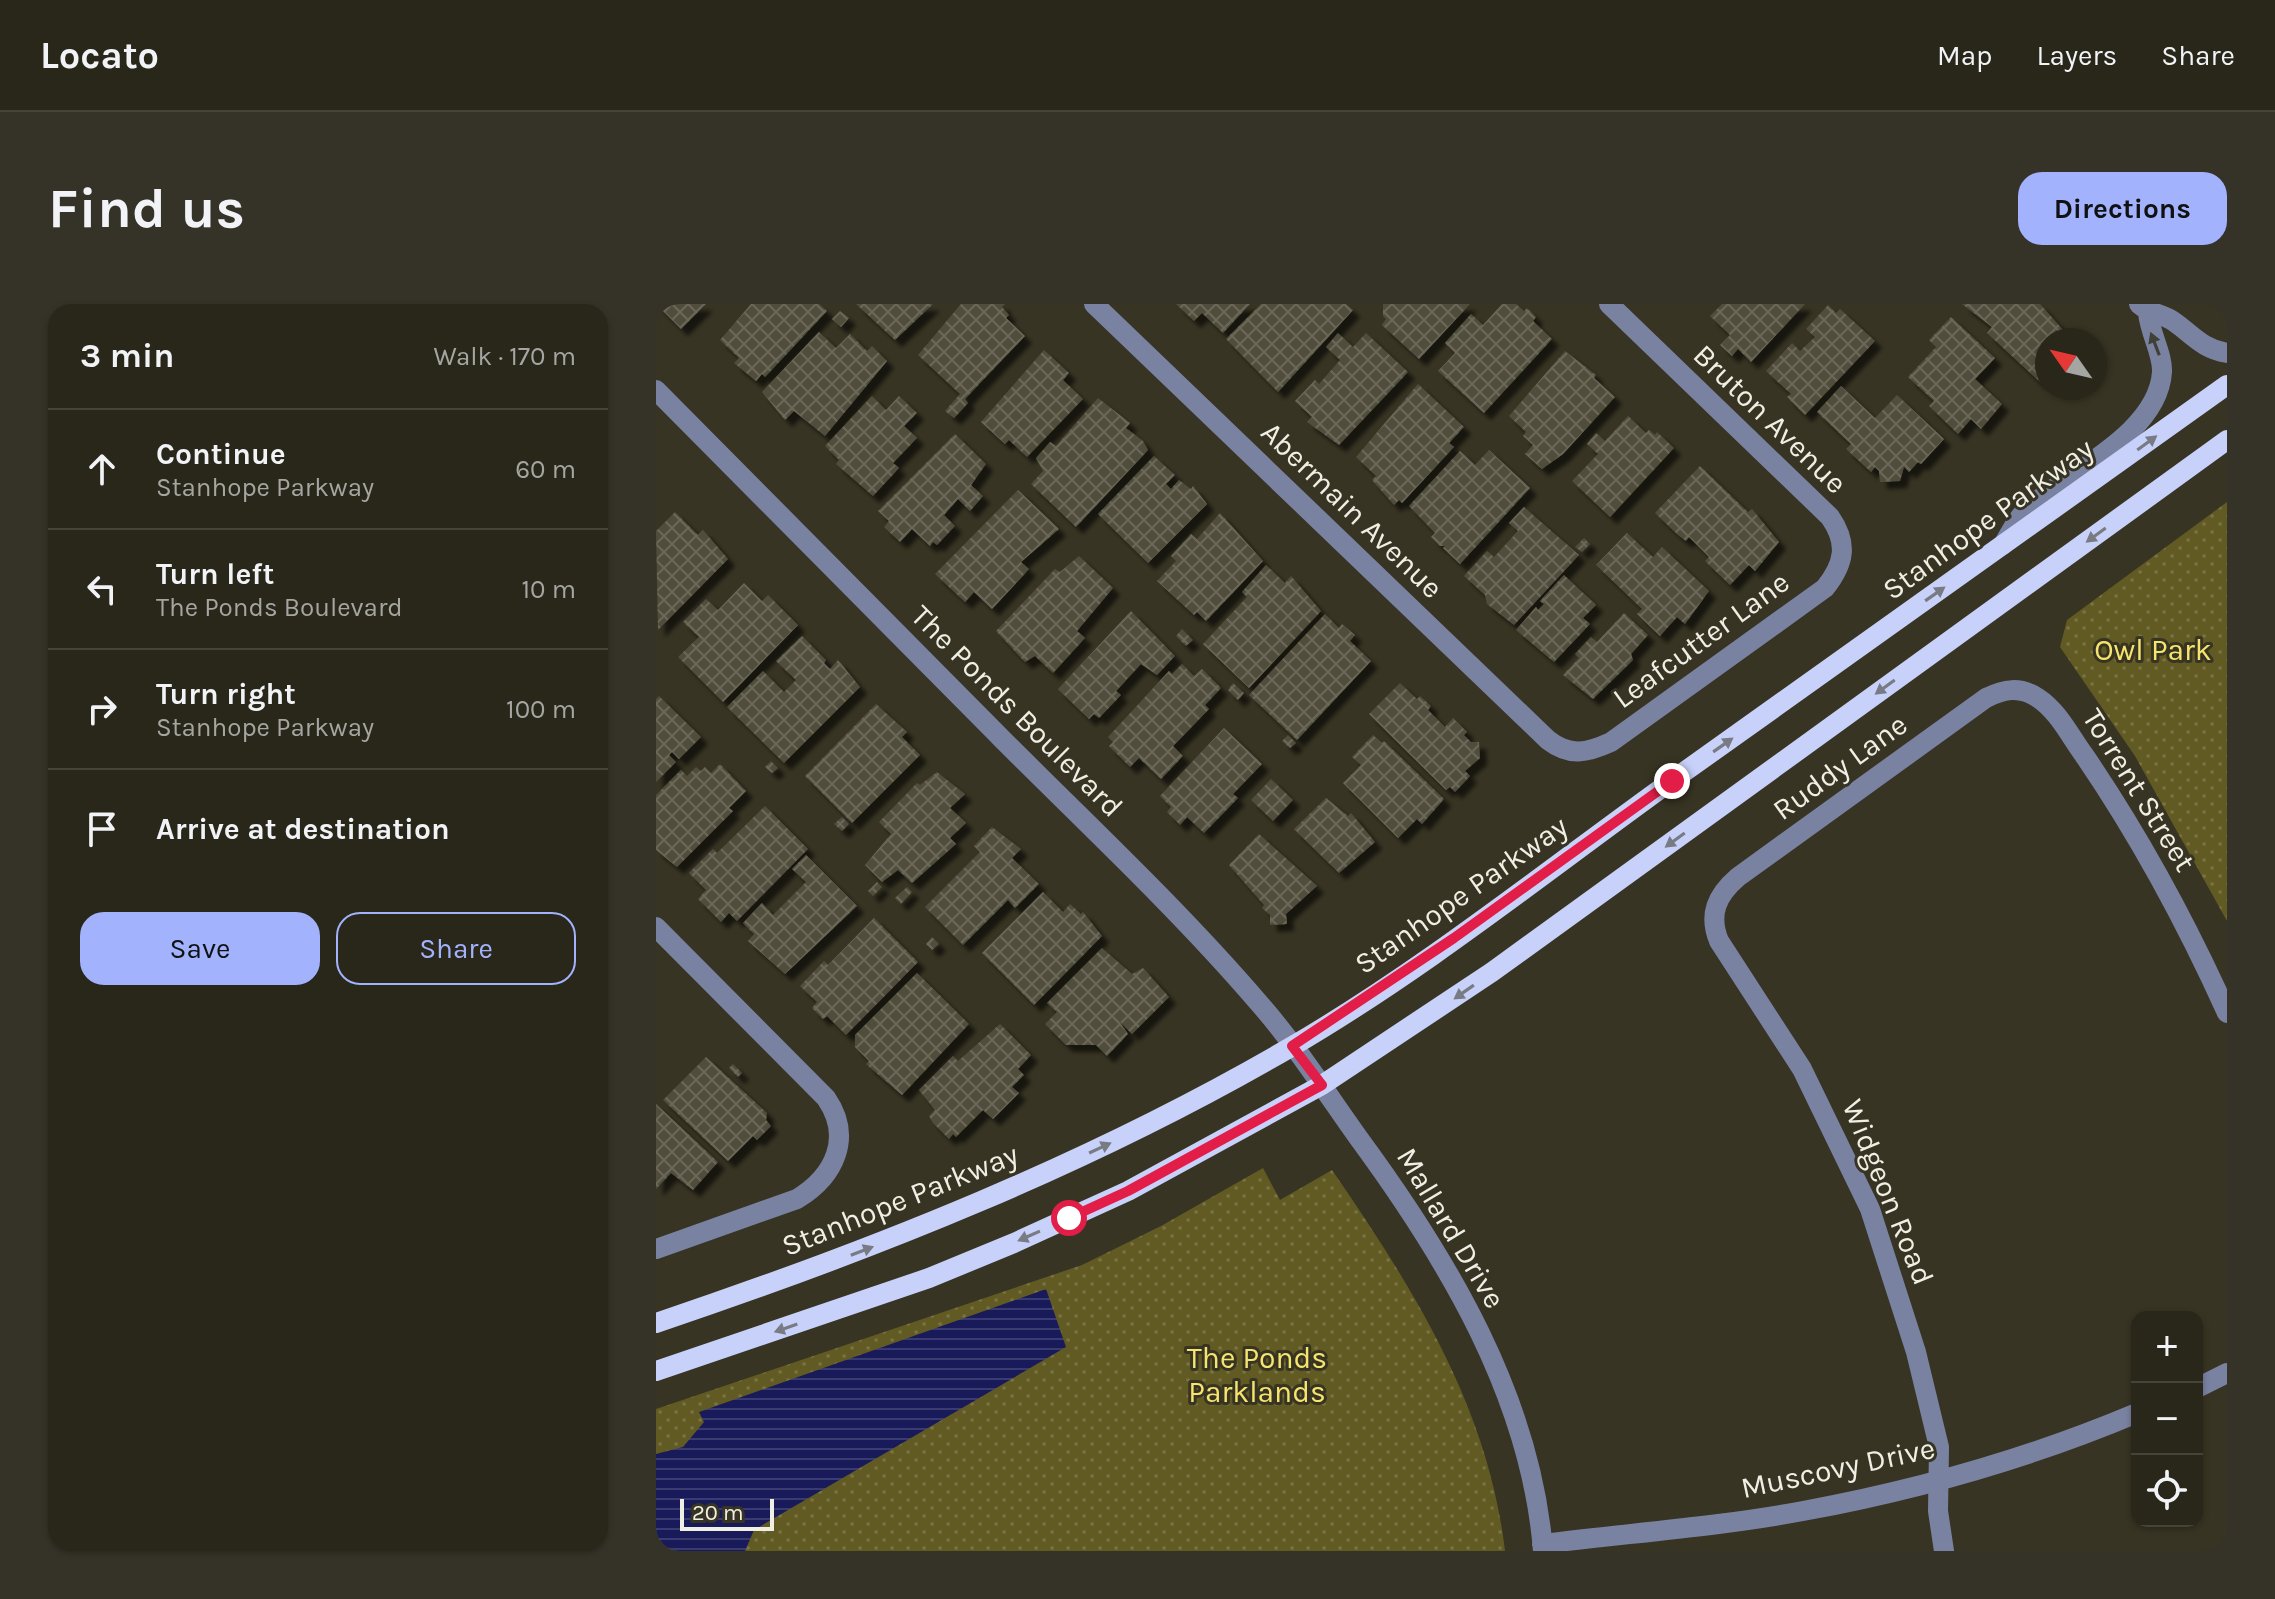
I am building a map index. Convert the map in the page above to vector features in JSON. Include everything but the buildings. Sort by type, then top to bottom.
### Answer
[{"type":"main road","name":"Stanhope Parkway","points":[[656,1323],[821,1267],[1015,1187],[1118,1140],[1292,1046],[1454,938],[2227,385]]},
{"type":"main road","points":[[656,1371],[929,1278],[1014,1243],[1128,1191],[1322,1085],[1492,972],[2227,440]]},
{"type":"street","name":"Abermain Avenue","points":[[1094,304],[1539,732],[1559,748],[1573,753]]},
{"type":"street","name":"Bruton Avenue","points":[[1609,304],[1830,517],[1841,532],[1844,550]]},
{"type":"street","points":[[2144,308],[2170,319],[2197,342],[2227,353]]},
{"type":"street","points":[[2002,547],[2024,511],[2121,439],[2152,405],[2163,364],[2150,334],[2144,308]]},
{"type":"street","name":"The Ponds Boulevard","points":[[656,390],[1155,893],[1259,1003],[1322,1085]]},
{"type":"street","name":"Leafcutter Lane","points":[[1573,753],[1591,752],[1611,742],[1825,588],[1840,570],[1844,550]]},
{"type":"street","name":"Torrent Street","points":[[1986,698],[2003,690],[2022,690],[2054,711],[2159,872],[2227,1013]]},
{"type":"street","name":"Ruddy Lane","points":[[1730,885],[1986,698]]},
{"type":"street","name":"Widgeon Road","points":[[1730,885],[1714,911],[1713,926],[1802,1069],[1870,1209],[1916,1352],[1939,1447],[1938,1511],[1944,1551]]},
{"type":"street","points":[[656,927],[826,1098],[840,1126],[839,1147],[828,1175],[815,1188],[797,1199],[656,1249]]},
{"type":"street","name":"Mallard Drive","points":[[1322,1085],[1451,1274],[1475,1322],[1496,1369],[1526,1462],[1543,1547]]},
{"type":"street","points":[[2203,1385],[2227,1373]]},
{"type":"street","name":"Muscovy Drive","points":[[1543,1547],[1802,1511],[2020,1458],[2131,1415]]},
{"type":"green space","name":"Owl Park","points":[[2227,502],[2227,921],[2135,756],[2060,647],[2067,620]]},
{"type":"green space","name":"The Ponds Parklands","points":[[1263,1168],[1280,1200],[1332,1170],[1391,1259],[1418,1304],[1464,1398],[1496,1498],[1505,1551],[656,1551],[656,1409],[1082,1265],[1161,1226]]},
{"type":"shaded area","points":[[1046,1289],[1066,1347],[754,1530],[745,1551],[656,1551],[656,1454],[683,1447],[704,1422],[699,1412]]},
{"type":"route","points":[[1069,1218],[1128,1191],[1322,1085],[1292,1046],[1454,938],[1672,781]]}]
